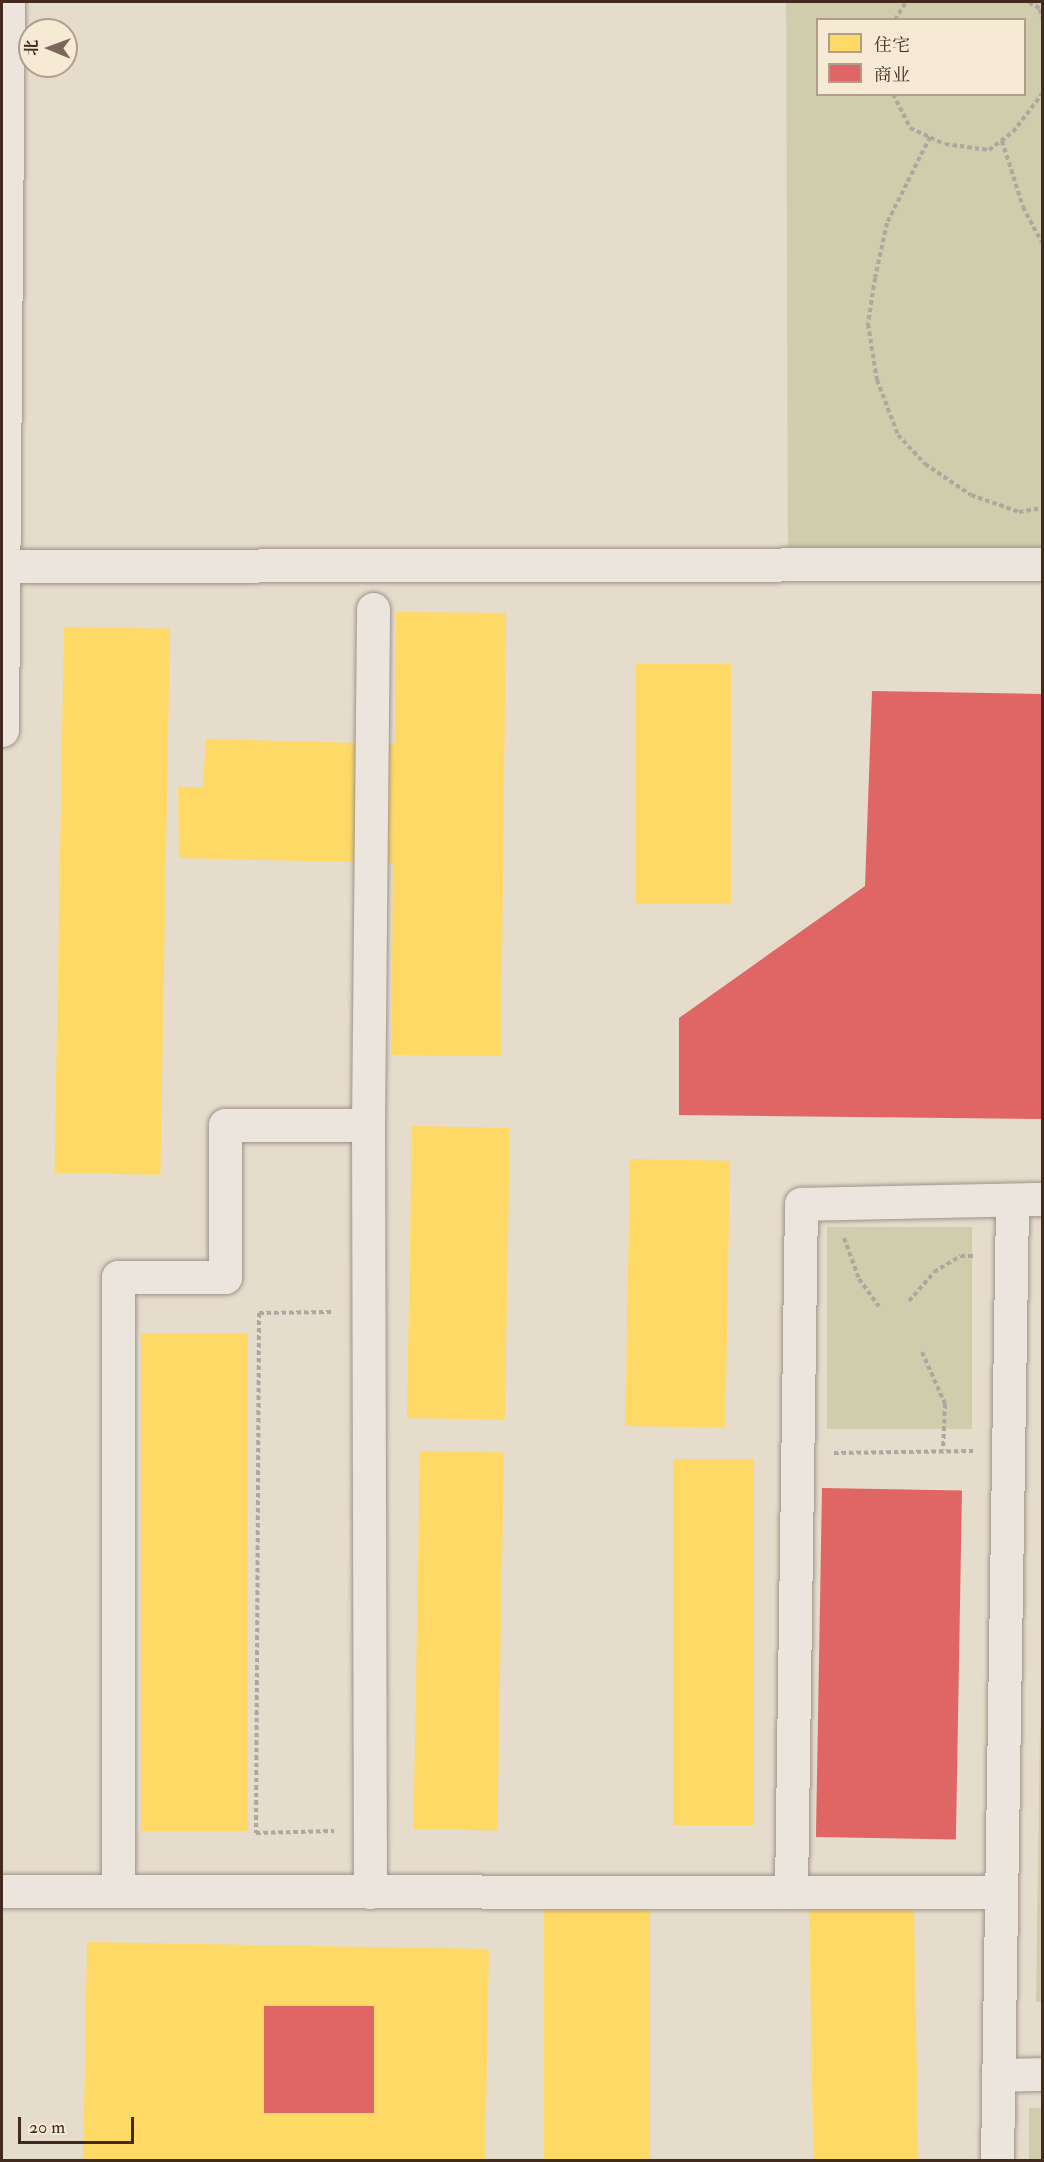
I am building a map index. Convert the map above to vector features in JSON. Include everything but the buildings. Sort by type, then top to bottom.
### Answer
[{"type":"lane","points":[[2,730],[8,2]]},
{"type":"lane","points":[[3,566],[1042,564]]},
{"type":"lane","points":[[370,1892],[368,1125],[373,609]]},
{"type":"lane","points":[[118,1892],[118,1277],[225,1277],[225,1125],[368,1125]]},
{"type":"lane","points":[[791,1892],[801,1204],[1027,1201],[1011,1254],[997,2160]]},
{"type":"lane","points":[[2,1891],[1001,1892]]},
{"type":"lane","points":[[998,2075],[1042,2074]]},
{"type":"path","points":[[896,18],[906,2]]},
{"type":"path","points":[[1029,2],[1040,9],[1042,18]]},
{"type":"path","points":[[894,96],[910,128],[945,144],[989,150],[1002,141],[1042,94]]},
{"type":"path","points":[[930,137],[887,223],[875,278],[868,324],[877,380],[898,435],[925,464],[971,495],[1019,512],[1042,508]]},
{"type":"path","points":[[1002,141],[1023,207],[1042,242]]},
{"type":"path","points":[[831,1204],[859,1278],[879,1307]]},
{"type":"path","points":[[909,1301],[934,1272],[961,1256],[1011,1254]]},
{"type":"path","points":[[368,1312],[259,1313],[256,1833],[370,1830]]},
{"type":"path","points":[[922,1352],[945,1404],[942,1450]]},
{"type":"path","points":[[797,1454],[942,1450],[1008,1452]]},
{"type":"shaded area","points":[[786,2],[1042,2],[1042,565],[788,568]]},
{"type":"shaded area","points":[[827,1227],[972,1227],[972,1429],[827,1429]]},
{"type":"shaded area","points":[[1040,1727],[1042,1727],[1042,2002],[1036,2002]]},
{"type":"shaded area","points":[[1029,2108],[1042,2108],[1042,2160],[1029,2160]]}]
